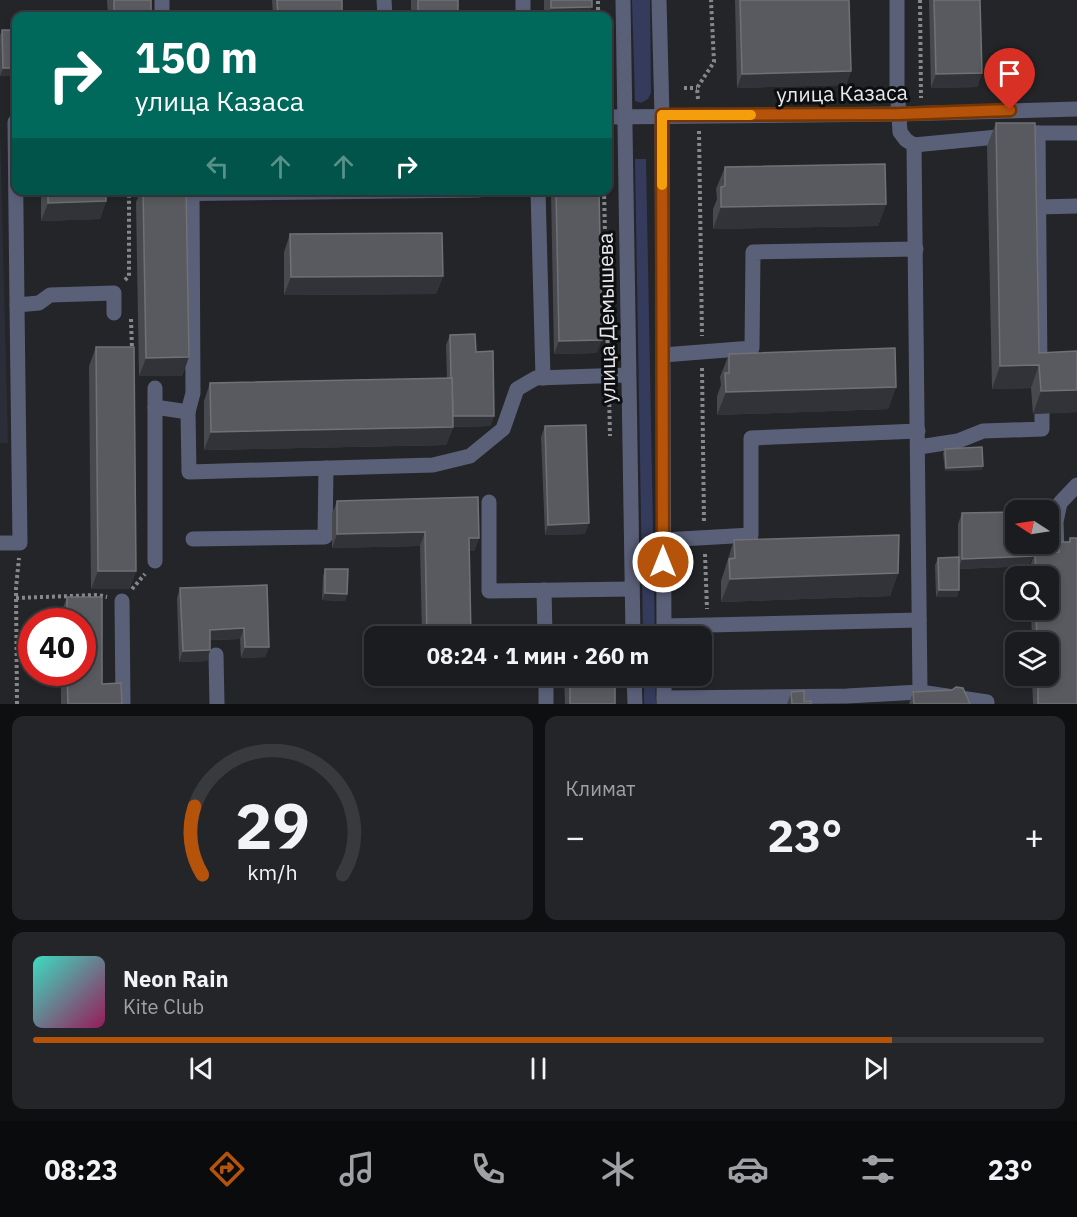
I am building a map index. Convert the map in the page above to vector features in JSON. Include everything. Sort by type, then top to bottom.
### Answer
[{"type":"street","name":"улица Демышева","points":[[622,0],[615,117],[628,375],[633,626]]},
{"type":"street","points":[[659,0],[662,115],[664,626]]},
{"type":"street","points":[[897,0],[897,85],[900,132],[906,140],[914,145],[1038,133],[1077,133]]},
{"type":"street","name":"улица Казаса","points":[[615,117],[899,114],[1077,109]]},
{"type":"street","points":[[11,122],[12,152]]},
{"type":"street","points":[[1038,133],[1040,375]]},
{"type":"street","points":[[914,145],[920,692]]},
{"type":"street","points":[[0,543],[20,543],[13,195]]},
{"type":"street","points":[[192,195],[194,393],[188,412],[189,472],[433,465],[470,456],[503,429],[518,389],[536,378],[628,375]]},
{"type":"street","points":[[538,195],[543,378]]},
{"type":"street","points":[[1039,207],[1077,206]]},
{"type":"street","points":[[663,355],[752,348],[753,252],[916,249]]},
{"type":"street","points":[[17,305],[39,303],[50,295],[114,293],[114,313]]},
{"type":"street","points":[[1040,352],[1058,352]]},
{"type":"street","points":[[155,388],[155,561]]},
{"type":"street","points":[[155,407],[188,412]]},
{"type":"street","points":[[918,447],[958,441],[983,431],[1042,429],[1042,413]]},
{"type":"street","points":[[663,540],[751,536],[751,438],[918,431]]},
{"type":"street","points":[[193,539],[325,537],[326,468]]},
{"type":"street","points":[[1062,551],[1066,497],[1077,485]]},
{"type":"street","points":[[489,502],[489,591],[632,589]]},
{"type":"street","points":[[544,590],[545,626]]},
{"type":"street","points":[[122,601],[123,704]]},
{"type":"street","points":[[701,626],[919,620]]},
{"type":"street","points":[[216,655],[217,704]]},
{"type":"street","points":[[546,686],[546,704]]},
{"type":"street","points":[[634,686],[634,704]]},
{"type":"street","points":[[664,701],[710,697],[848,700],[920,692],[987,704]]},
{"type":"path","points":[[710,697],[697,88],[714,62],[711,0]]},
{"type":"path","points":[[920,0],[921,112]]},
{"type":"path","points":[[684,88],[697,88]]},
{"type":"path","points":[[114,293],[129,276],[130,195]]},
{"type":"path","points":[[604,195],[610,447]]},
{"type":"path","points":[[114,313],[132,319],[133,360]]},
{"type":"path","points":[[18,704],[16,598],[20,543]]},
{"type":"path","points":[[16,598],[98,595],[122,601],[155,561]]},
{"type":"shaded area","points":[[632,0],[650,0],[651,93],[648,99],[641,103],[635,101]]},
{"type":"shaded area","points":[[0,130],[8,443],[0,443]]},
{"type":"shaded area","points":[[635,159],[646,159],[655,626],[643,626]]},
{"type":"shaded area","points":[[644,686],[655,686],[656,704],[644,704]]},
{"type":"building","points":[[114,0],[151,0],[151,12],[114,12]]},
{"type":"building","points":[[277,0],[342,0],[342,12],[278,12]]},
{"type":"building","points":[[418,0],[458,0],[458,12],[418,12]]},
{"type":"building","points":[[551,0],[592,0],[592,7],[551,8]]},
{"type":"building","points":[[740,0],[849,0],[851,71],[742,74]]},
{"type":"building","points":[[934,0],[980,0],[982,73],[936,74]]},
{"type":"building","points":[[2,30],[12,30],[12,68],[3,68]]},
{"type":"building","points":[[996,123],[1035,123],[1039,353],[1077,351],[1077,390],[1041,391],[1039,365],[1000,366]]},
{"type":"building","points":[[885,164],[886,204],[721,207],[721,187],[725,186],[725,167]]},
{"type":"building","points":[[48,195],[106,195],[106,201],[48,203]]},
{"type":"building","points":[[143,195],[186,195],[189,357],[146,358]]},
{"type":"building","points":[[556,195],[599,195],[602,340],[559,341]]},
{"type":"building","points":[[442,233],[443,276],[291,277],[290,234]]},
{"type":"building","points":[[475,334],[476,352],[493,351],[494,416],[453,416],[450,335]]},
{"type":"building","points":[[96,347],[134,347],[136,571],[98,571]]},
{"type":"building","points":[[895,348],[896,387],[726,392],[725,373],[729,373],[729,354]]},
{"type":"building","points":[[452,378],[453,427],[211,432],[210,383]]},
{"type":"building","points":[[586,425],[589,523],[548,525],[545,426]]},
{"type":"building","points":[[982,447],[983,466],[946,468],[945,449]]},
{"type":"building","points":[[478,497],[479,538],[469,538],[471,626],[427,626],[425,532],[337,534],[337,501]]},
{"type":"building","points":[[1005,512],[1005,554],[1033,554],[1033,556],[962,559],[962,513]]},
{"type":"building","points":[[899,535],[898,573],[730,579],[729,559],[735,558],[734,540]]},
{"type":"building","points":[[1070,538],[1077,538],[1077,704],[1038,704],[1038,686],[1059,686],[1059,632],[1037,632],[1036,620],[1059,620],[1059,566],[1036,566],[1035,554],[1059,554],[1059,542],[1070,542]]},
{"type":"building","points":[[959,557],[959,590],[939,590],[938,558]]},
{"type":"building","points":[[325,569],[348,569],[347,594],[325,593]]},
{"type":"building","points":[[267,585],[269,647],[245,647],[244,628],[210,630],[210,650],[183,651],[180,588]]},
{"type":"building","points":[[67,597],[102,597],[102,684],[121,683],[122,704],[68,704],[67,686],[96,686],[96,608],[67,608]]},
{"type":"building","points":[[570,686],[615,686],[615,704],[570,704]]},
{"type":"building","points":[[956,687],[963,688],[970,704],[914,704],[913,692],[952,690]]},
{"type":"building","points":[[804,691],[804,702],[811,701],[811,704],[792,704],[791,692]]},
{"type":"slow traffic","points":[[662,185],[662,115],[751,115]]},
{"type":"route","points":[[663,562],[662,115],[899,114],[1010,110]]}]
